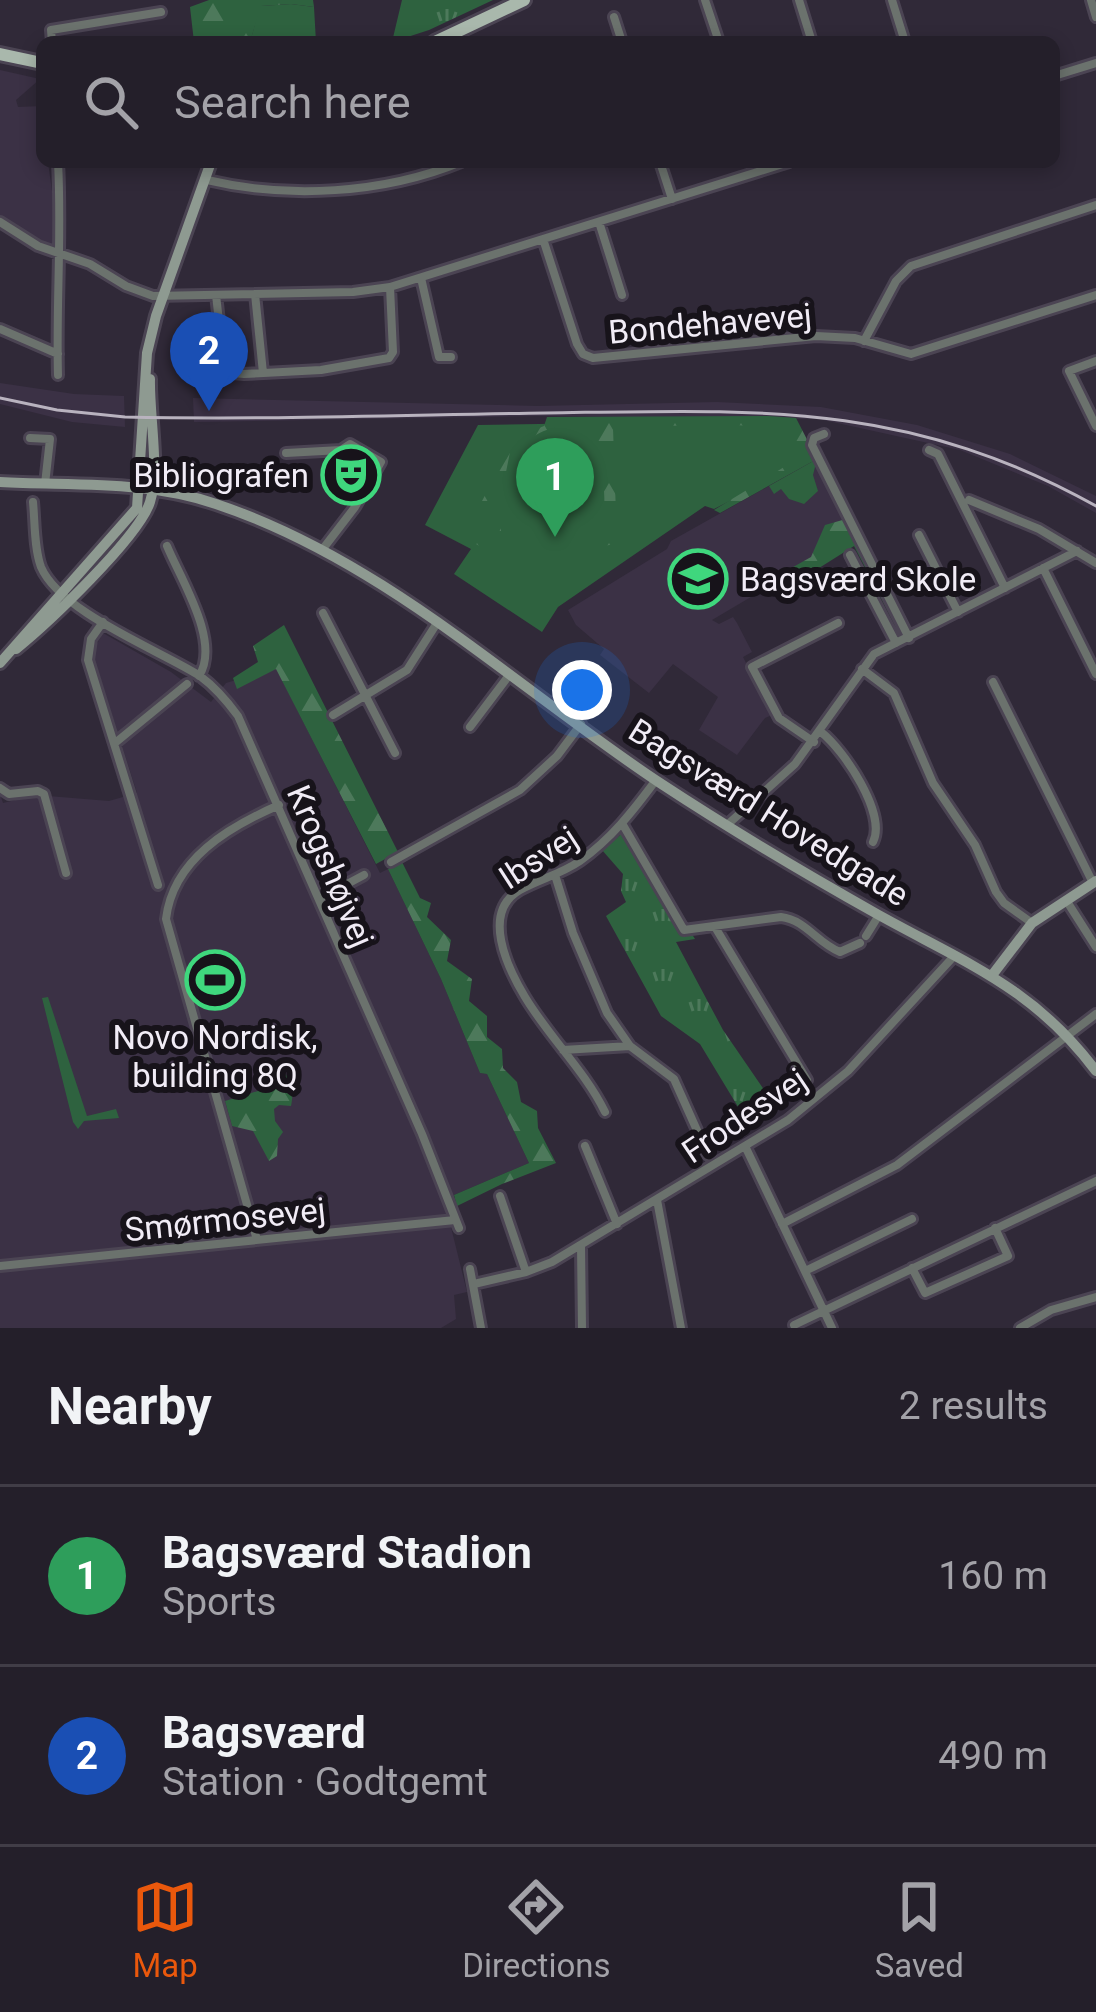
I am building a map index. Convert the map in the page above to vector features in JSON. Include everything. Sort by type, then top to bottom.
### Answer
[{"type":"main road","points":[[448,36],[524,0]]},
{"type":"main road","points":[[0,54],[36,62]]},
{"type":"street","points":[[705,0],[717,36]]},
{"type":"street","points":[[799,0],[810,36]]},
{"type":"street","points":[[892,0],[903,36]]},
{"type":"street","points":[[1090,0],[1096,17]]},
{"type":"street","points":[[52,36],[52,30],[161,12]]},
{"type":"street","points":[[614,17],[620,36]]},
{"type":"street","points":[[1060,74],[1096,63]]},
{"type":"street","points":[[58,168],[58,375]]},
{"type":"street","points":[[4,659],[136,526],[148,507],[144,369],[156,316],[210,168]]},
{"type":"street","points":[[207,180],[260,190],[369,186],[444,168]]},
{"type":"street","points":[[662,168],[672,199]]},
{"type":"street","points":[[0,222],[136,291],[166,297],[390,286],[672,199],[756,168]]},
{"type":"street","points":[[864,341],[896,280],[910,266],[1096,205]]},
{"type":"street","points":[[599,222],[622,295]]},
{"type":"street","name":"Bondehavevej","points":[[543,239],[577,344],[586,356],[815,336],[864,341],[911,354],[1096,295]]},
{"type":"street","points":[[421,278],[439,358],[451,357]]},
{"type":"street","points":[[216,295],[224,365],[233,373],[321,370],[391,357],[390,286]]},
{"type":"street","points":[[255,294],[262,373]]},
{"type":"street","points":[[0,329],[58,354]]},
{"type":"street","points":[[1096,361],[1069,371],[1096,427]]},
{"type":"street","points":[[824,434],[814,438],[812,445],[909,638]]},
{"type":"street","points":[[30,438],[50,439],[45,484]]},
{"type":"street","points":[[286,453],[341,450],[350,444],[381,462],[322,550]]},
{"type":"street","points":[[929,450],[938,454],[1006,588]]},
{"type":"street","name":"Bagsværd Hovedgade","points":[[0,482],[147,488],[219,505],[322,550],[511,672],[656,780],[727,825],[879,915],[993,974],[1067,1035],[1096,1071]]},
{"type":"street","points":[[969,500],[1039,529],[1096,563]]},
{"type":"street","points":[[34,502],[39,560],[48,578],[65,594]]},
{"type":"street","points":[[919,535],[958,612]]},
{"type":"street","points":[[166,546],[206,639],[207,658],[199,676]]},
{"type":"street","points":[[727,825],[780,780],[814,742],[874,654],[1077,551]]},
{"type":"street","points":[[850,555],[896,643]]},
{"type":"street","points":[[1043,568],[1096,674]]},
{"type":"street","name":"Krogshøjvej","points":[[65,594],[103,622],[199,676],[217,689],[238,716],[457,1224]]},
{"type":"street","points":[[323,613],[395,753]]},
{"type":"street","points":[[103,622],[91,640],[88,660],[158,885]]},
{"type":"street","points":[[333,715],[407,670],[437,623]]},
{"type":"street","points":[[814,742],[779,718],[752,667],[838,623]]},
{"type":"street","points":[[862,669],[894,693],[933,783],[975,845],[996,892],[1032,923]]},
{"type":"street","points":[[470,727],[511,672]]},
{"type":"street","points":[[993,682],[1095,882],[1032,923],[993,974]]},
{"type":"street","points":[[115,742],[187,684]]},
{"type":"street","points":[[391,862],[520,790],[557,756],[581,724]]},
{"type":"street","points":[[820,733],[845,756],[875,816],[878,830],[873,842]]},
{"type":"street","name":"Ibsvej","points":[[605,1112],[522,992],[500,939],[501,912],[506,899],[578,863],[623,825],[656,780]]},
{"type":"street","points":[[0,788],[9,794],[44,794],[65,873]]},
{"type":"street","points":[[257,1240],[168,931],[171,893],[220,834],[279,806]]},
{"type":"street","points":[[623,825],[678,926],[694,931],[781,917],[796,919],[827,947],[840,952],[863,939],[879,915]]},
{"type":"street","points":[[319,898],[364,875]]},
{"type":"street","points":[[555,875],[607,1012],[629,1046],[674,1079],[708,1156]]},
{"type":"street","points":[[1066,900],[1096,947]]},
{"type":"street","points":[[715,927],[807,1080]]},
{"type":"street","name":"Frodesvej","points":[[474,1284],[526,1272],[580,1246],[788,1120],[848,1071],[955,954]]},
{"type":"street","points":[[782,1224],[897,1165],[1096,1014]]},
{"type":"street","points":[[561,1050],[629,1046]]},
{"type":"street","points":[[585,1146],[617,1224]]},
{"type":"street","points":[[745,1146],[832,1328]]},
{"type":"street","points":[[794,1325],[1096,1181]]},
{"type":"street","points":[[500,1196],[526,1272]]},
{"type":"street","points":[[657,1200],[681,1328]]},
{"type":"street","points":[[805,1271],[912,1220]]},
{"type":"street","name":"Smørmosevej","points":[[0,1267],[457,1224]]},
{"type":"street","points":[[912,1268],[925,1294],[1008,1256],[995,1228]]},
{"type":"street","points":[[580,1246],[582,1328]]},
{"type":"street","points":[[470,1269],[481,1328]]},
{"type":"street","points":[[1020,1328],[1051,1310],[1096,1297]]},
{"type":"shaded area","points":[[0,70],[36,78],[16,100],[18,107],[36,106],[36,168],[49,168],[58,243],[53,247],[0,216]]},
{"type":"shaded area","points":[[0,383],[124,396],[125,427],[72,422],[0,404]]},
{"type":"shaded area","points":[[193,398],[821,407],[917,425],[1010,454],[1096,496],[1096,513],[1048,486],[960,450],[819,419],[539,416],[194,422]]},
{"type":"shaded area","name":"Bagsværd Skole","points":[[817,459],[854,536],[712,620],[719,624],[733,617],[737,623],[752,652],[743,657],[772,715],[737,755],[699,730],[718,697],[673,664],[649,693],[600,655],[604,649],[576,625],[568,610],[667,549],[671,541]]},
{"type":"shaded area","points":[[103,633],[171,672],[211,702],[226,683],[276,668],[380,873],[388,869],[480,1073],[487,1074],[529,1163],[454,1195],[446,1207],[467,1292],[454,1295],[456,1319],[441,1328],[0,1328],[0,794],[3,803],[36,795],[109,801],[137,793],[92,652]]},
{"type":"green space","points":[[209,0],[313,0],[314,7],[261,6],[252,36],[193,36],[190,7]]},
{"type":"green space","points":[[402,0],[493,0],[429,30],[393,36]]},
{"type":"green space","points":[[260,6],[314,7],[316,36],[252,36]]},
{"type":"green space","points":[[547,417],[796,418],[817,459],[720,513],[714,510],[794,461],[798,447],[790,429],[721,424],[613,428],[617,543],[605,546],[602,472],[589,440],[576,431],[558,428],[514,443],[544,426]]},
{"type":"green space","points":[[794,424],[810,460],[714,509],[705,506],[558,607],[542,632],[454,574],[471,549],[425,525],[478,425]]},
{"type":"green space","points":[[511,447],[504,482],[491,495],[492,512],[501,515],[501,541],[493,554],[476,544],[479,537],[467,529]]},
{"type":"green space","points":[[817,459],[813,475],[818,491],[804,504],[789,499],[781,489],[774,494],[769,486]]},
{"type":"green space","points":[[846,519],[898,622],[894,623],[854,546],[792,585],[786,576],[762,590],[763,584],[811,557],[825,525]]},
{"type":"green space","points":[[284,625],[398,852],[376,864],[276,669],[237,689],[233,678],[258,662],[253,646]]},
{"type":"green space","points":[[625,831],[695,939],[676,942],[723,1030],[771,1100],[743,1115],[700,1044],[661,1016],[606,916],[626,902],[621,891],[623,874],[602,850]]},
{"type":"green space","points":[[402,862],[420,898],[431,903],[427,917],[451,940],[447,961],[472,979],[469,1001],[487,1016],[487,1037],[502,1049],[503,1068],[517,1082],[521,1102],[537,1111],[538,1128],[556,1163],[457,1206],[454,1195],[529,1163],[487,1074],[480,1073],[388,869]]},
{"type":"green space","points":[[48,997],[87,1116],[116,1109],[119,1118],[84,1121],[78,1129],[73,1122],[42,998]]},
{"type":"green space","points":[[278,1069],[289,1080],[292,1101],[291,1106],[274,1109],[283,1132],[277,1156],[269,1161],[253,1131],[232,1126],[225,1101],[271,1087],[268,1077]]},
{"type":"tram line","points":[[0,398],[125,417],[693,411],[828,419],[959,446],[1026,471],[1096,506]]},
{"type":"place","name":"Bagsværd","points":[[209,411]]},
{"type":"place","name":"Bibliografen","points":[[351,475]]},
{"type":"place","name":"Bagsværd Stadion","points":[[555,537]]},
{"type":"place","name":"Bagsværd Skole","points":[[698,579]]},
{"type":"place","name":"Novo Nordisk, building 8Q","points":[[215,980]]}]
